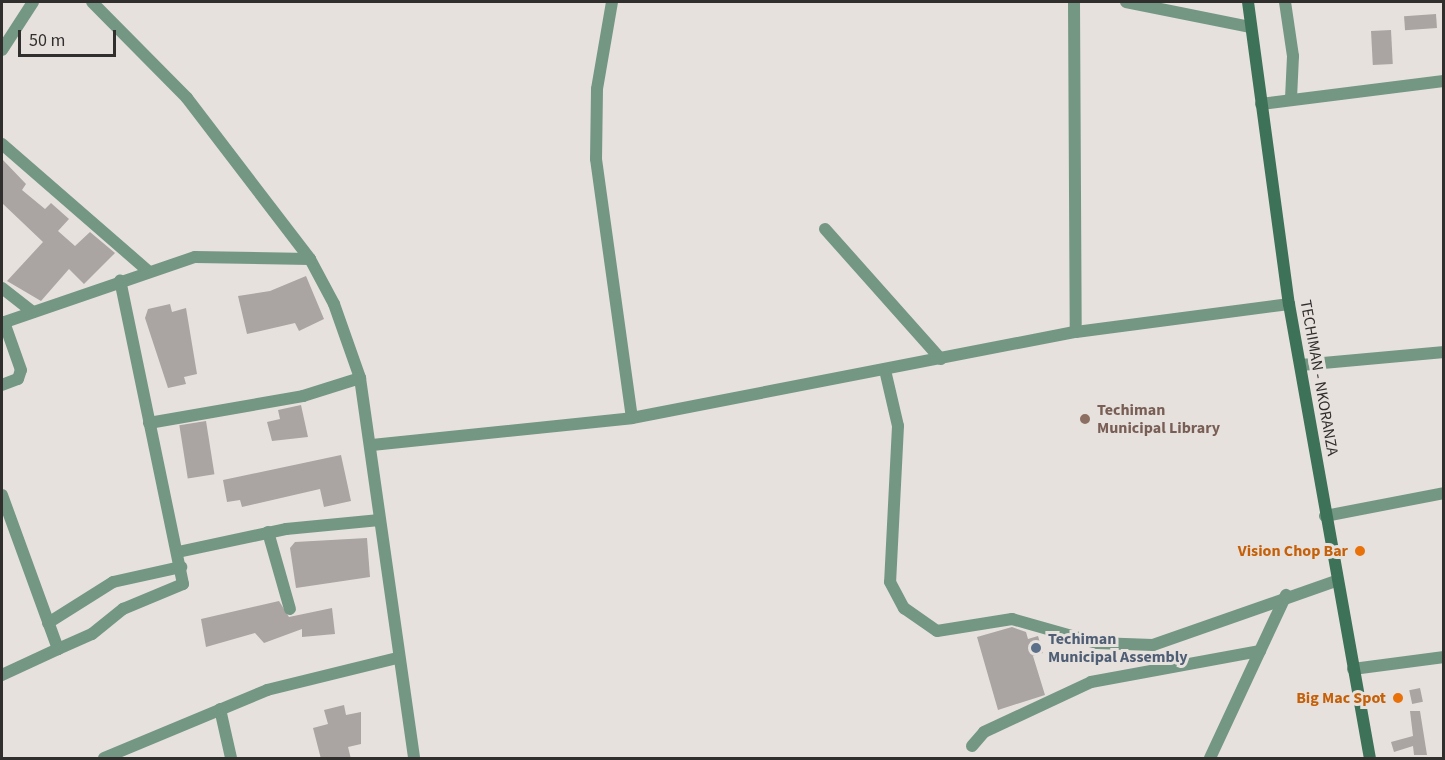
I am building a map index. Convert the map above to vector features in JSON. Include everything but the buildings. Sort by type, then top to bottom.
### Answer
[{"type":"main road","name":"TECHIMAN - NKORANZA","points":[[1248,2],[1289,304],[1336,581],[1370,759]]},
{"type":"street","points":[[2,50],[33,2]]},
{"type":"street","points":[[92,2],[187,98],[310,259],[334,304],[360,378],[372,446],[397,658],[414,759]]},
{"type":"street","points":[[612,2],[597,89],[596,159],[632,418]]},
{"type":"street","points":[[1074,2],[1076,332]]},
{"type":"street","points":[[1126,2],[1250,27]]},
{"type":"street","points":[[1285,2],[1293,56],[1292,98]]},
{"type":"street","points":[[1262,104],[1292,98],[1443,81]]},
{"type":"street","points":[[2,144],[147,270]]},
{"type":"street","points":[[825,229],[941,359]]},
{"type":"street","points":[[2,386],[18,379],[21,370],[3,323],[147,270],[195,257],[310,259]]},
{"type":"street","points":[[2,675],[92,634],[123,609],[183,584],[120,280]]},
{"type":"street","points":[[2,288],[33,312]]},
{"type":"street","points":[[372,446],[632,418],[1076,332],[1289,304]]},
{"type":"street","points":[[1301,365],[1443,352]]},
{"type":"street","points":[[885,370],[898,426],[890,582],[904,608],[937,632],[1028,620],[1097,643],[1153,645],[1286,595],[1336,581]]},
{"type":"street","points":[[149,423],[303,396],[360,378]]},
{"type":"street","points":[[1325,516],[1443,493]]},
{"type":"street","points":[[2,495],[58,649]]},
{"type":"street","points":[[178,552],[268,532],[380,520]]},
{"type":"street","points":[[268,532],[290,609]]},
{"type":"street","points":[[48,623],[113,582],[181,567]]},
{"type":"street","points":[[1210,759],[1286,595]]},
{"type":"street","points":[[972,746],[984,732],[1091,682],[1260,651]]},
{"type":"street","points":[[1353,669],[1443,657]]},
{"type":"street","points":[[104,759],[220,709],[310,678],[397,658]]},
{"type":"street","points":[[220,709],[231,759]]},
{"type":"place","name":"Techiman Municipal Library","points":[[1085,419]]},
{"type":"place","name":"Vision Chop Bar","points":[[1360,551]]},
{"type":"place","name":"Techiman Municipal Assembly","points":[[1036,648]]},
{"type":"place","name":"Big Mac Spot","points":[[1398,698]]}]
